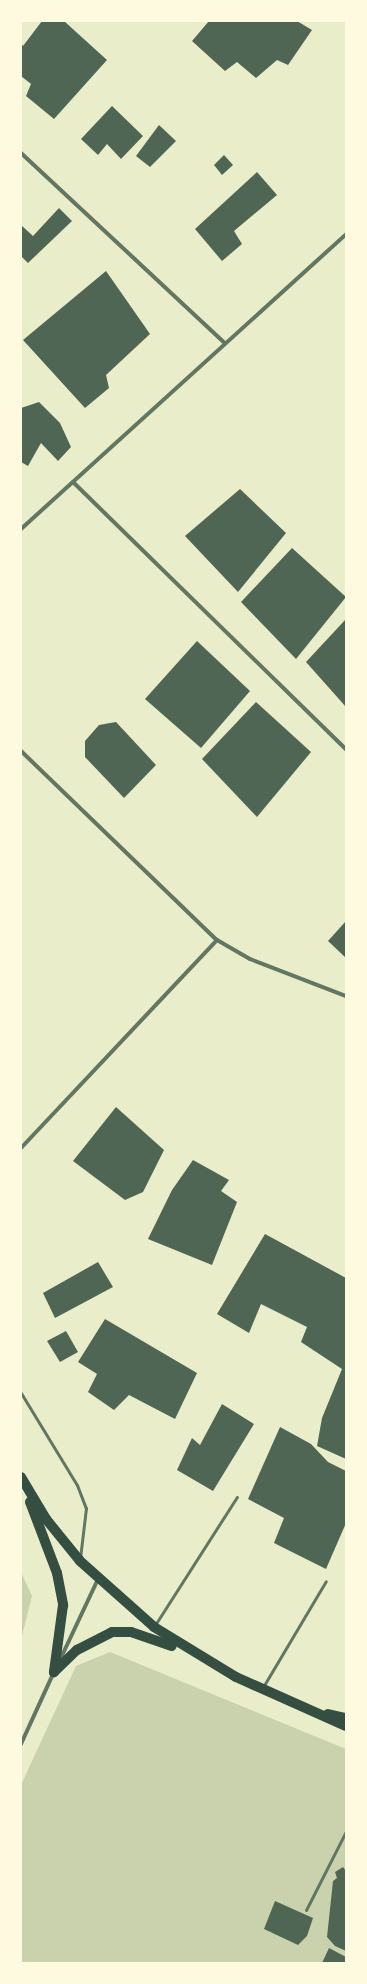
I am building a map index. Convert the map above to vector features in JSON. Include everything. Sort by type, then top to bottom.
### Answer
[{"type":"main road","points":[[21,1478],[46,1519],[80,1561],[98,1580],[154,1627],[203,1660]]},
{"type":"main road","points":[[21,1478],[57,1573],[63,1605],[54,1672]]},
{"type":"main road","points":[[54,1672],[77,1650],[112,1632],[152,1637],[263,1688],[302,1709],[346,1726]]},
{"type":"main road","points":[[302,1709],[346,1718]]},
{"type":"street","points":[[21,153],[224,342]]},
{"type":"street","points":[[21,529],[224,342],[346,234]]},
{"type":"street","points":[[73,482],[346,749]]},
{"type":"street","points":[[21,751],[217,940],[250,959],[346,996]]},
{"type":"street","points":[[21,1148],[217,940]]},
{"type":"street","points":[[21,1744],[98,1580]]},
{"type":"lane","points":[[21,1393],[77,1485],[86,1508],[80,1561]]},
{"type":"lane","points":[[154,1627],[237,1498]]},
{"type":"lane","points":[[263,1688],[326,1581]]},
{"type":"lane","points":[[306,1910],[346,1831]]},
{"type":"green space","points":[[21,1572],[32,1596],[21,1640]]},
{"type":"green space","points":[[110,1652],[346,1749],[346,1963],[21,1963],[21,1785],[76,1666]]},
{"type":"building","points":[[42,21],[64,21],[107,60],[54,119],[26,96],[31,84],[21,76],[21,43],[23,46]]},
{"type":"building","points":[[209,21],[297,21],[312,30],[288,65],[277,60],[256,78],[237,62],[225,71],[192,41]]},
{"type":"building","points":[[112,106],[143,136],[121,159],[107,144],[98,155],[81,139]]},
{"type":"building","points":[[159,125],[176,141],[150,167],[136,156]]},
{"type":"building","points":[[224,155],[233,165],[222,175],[214,165]]},
{"type":"building","points":[[257,172],[277,195],[234,231],[242,244],[222,261],[195,229]]},
{"type":"building","points":[[59,208],[72,221],[28,263],[21,256],[21,225],[33,236]]},
{"type":"building","points":[[106,271],[150,334],[106,375],[109,388],[85,408],[23,340]]},
{"type":"building","points":[[39,402],[60,423],[71,447],[58,461],[41,443],[28,466],[21,462],[21,408]]},
{"type":"building","points":[[240,489],[286,533],[238,592],[185,536]]},
{"type":"building","points":[[292,548],[346,597],[296,659],[241,602]]},
{"type":"building","points":[[346,619],[346,707],[306,662]]},
{"type":"building","points":[[197,641],[250,691],[201,748],[145,699]]},
{"type":"building","points":[[256,702],[311,752],[257,817],[202,759]]},
{"type":"building","points":[[116,722],[156,765],[124,798],[85,757],[85,741],[99,725]]},
{"type":"building","points":[[346,921],[346,958],[328,941]]},
{"type":"building","points":[[116,1107],[164,1150],[143,1192],[125,1200],[73,1161]]},
{"type":"building","points":[[193,1160],[229,1180],[221,1191],[237,1202],[212,1265],[148,1239],[172,1190]]},
{"type":"building","points":[[265,1234],[346,1278],[346,1459],[317,1446],[322,1418],[342,1369],[301,1342],[307,1327],[261,1304],[249,1333],[217,1314]]},
{"type":"building","points":[[98,1262],[113,1287],[55,1318],[43,1293]]},
{"type":"building","points":[[105,1319],[197,1373],[175,1419],[129,1395],[114,1410],[88,1392],[97,1374],[78,1362]]},
{"type":"building","points":[[66,1331],[78,1352],[60,1362],[47,1341]]},
{"type":"building","points":[[222,1404],[254,1424],[213,1491],[177,1470],[192,1438],[200,1445]]},
{"type":"building","points":[[280,1427],[311,1444],[328,1462],[346,1471],[346,1523],[326,1569],[274,1543],[284,1518],[248,1499]]},
{"type":"building","points":[[343,1867],[346,1871],[346,1951],[335,1946],[327,1937],[333,1881],[337,1878],[335,1872]]},
{"type":"building","points":[[275,1901],[313,1918],[307,1936],[298,1945],[264,1929]]},
{"type":"building","points":[[329,1948],[346,1957],[346,1963],[322,1963]]}]
